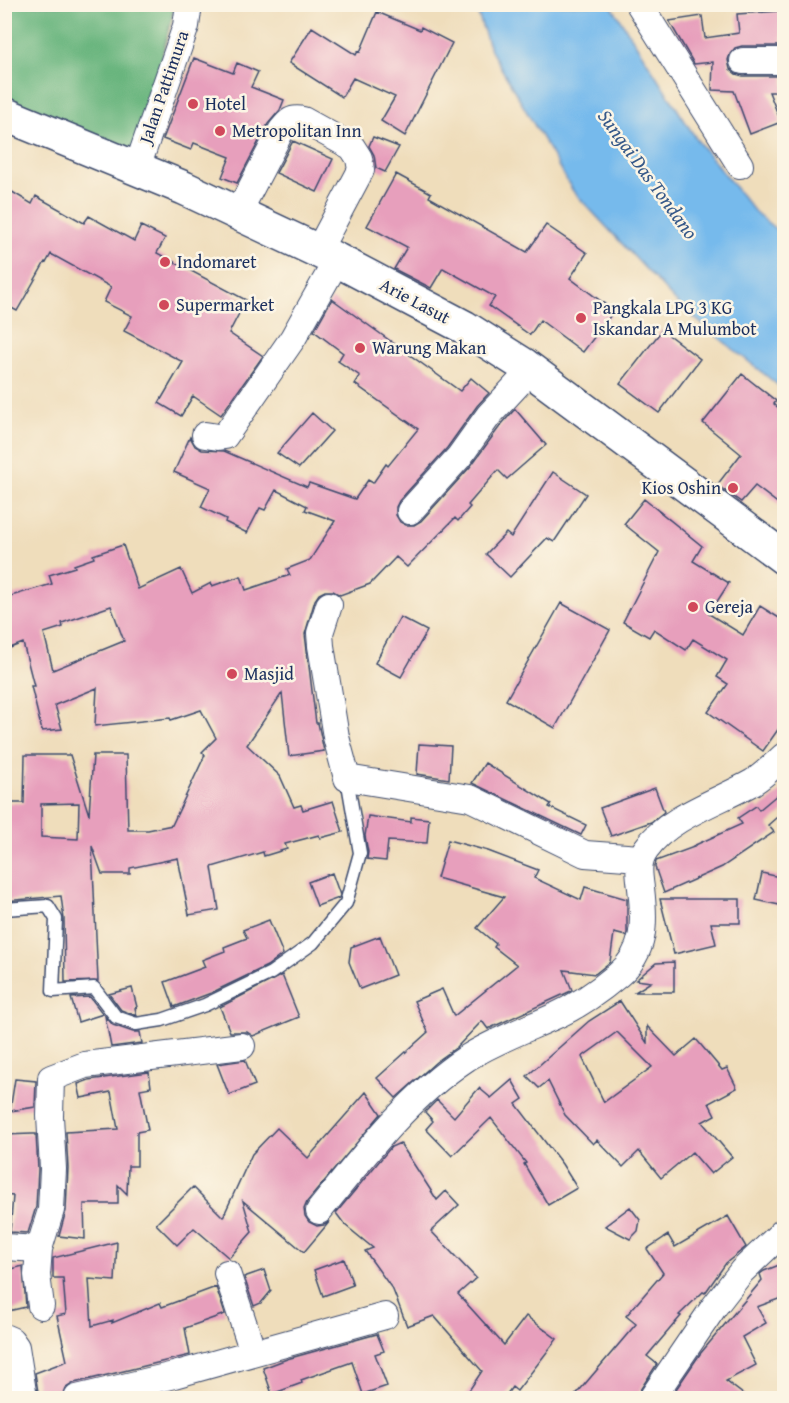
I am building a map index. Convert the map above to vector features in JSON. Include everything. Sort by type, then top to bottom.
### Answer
[{"type":"main road","name":"Arie Lasut","points":[[4,114],[137,168],[238,213],[327,255],[464,327],[531,370],[784,558]]},
{"type":"street","name":"Jalan Pattimura","points":[[137,168],[186,26],[189,4]]},
{"type":"street","points":[[645,6],[740,165]]},
{"type":"street","points":[[743,61],[784,61]]},
{"type":"street","points":[[205,435],[225,436],[293,338],[361,170],[359,158],[352,147],[303,120],[295,118],[288,121],[238,213]]},
{"type":"street","points":[[410,511],[459,457],[489,415],[531,370]]},
{"type":"street","points":[[329,605],[320,633],[321,646],[336,737],[347,778],[470,798],[585,854],[640,858]]},
{"type":"street","points":[[319,1211],[357,1162],[410,1105],[452,1070],[485,1047],[574,1006],[617,976],[634,960],[641,939],[644,912],[639,870],[640,858],[647,847],[668,828],[688,815],[755,781],[784,756]]},
{"type":"street","points":[[41,1306],[37,1275],[39,1249],[51,1210],[53,1169],[50,1116],[51,1078],[85,1065],[242,1046]]},
{"type":"street","points":[[652,1398],[714,1307],[742,1271],[784,1231]]},
{"type":"street","points":[[4,1247],[39,1249]]},
{"type":"street","points":[[227,1274],[253,1352]]},
{"type":"street","points":[[77,1398],[174,1375],[385,1316]]},
{"type":"street","points":[[4,1337],[11,1340],[16,1347],[24,1398]]},
{"type":"lane","points":[[4,909],[48,906],[52,911],[56,919],[53,991],[94,988],[116,1017],[136,1023],[162,1020],[205,1005],[271,974],[313,943],[346,903],[360,853],[347,778]]},
{"type":"green space","points":[[5,5],[175,5],[135,162],[5,103]]},
{"type":"water","name":"Sungai Das Tondano","points":[[475,5],[611,5],[697,140],[755,212],[784,236],[784,390],[682,308],[573,191],[490,49]]},
{"type":"building","points":[[781,11],[782,46],[742,46],[735,48],[728,60],[730,69],[743,76],[784,76],[784,92],[769,92],[781,122],[750,134],[734,91],[712,90],[713,62],[694,64],[669,21],[702,16],[705,38],[739,33],[737,14]]},
{"type":"building","points":[[377,12],[420,30],[421,27],[452,43],[405,136],[381,121],[395,97],[353,78],[342,97],[289,63],[312,27],[356,55],[358,51],[360,52]]},
{"type":"building","points":[[194,58],[233,73],[237,63],[258,72],[251,87],[284,100],[280,110],[268,124],[237,183],[222,177],[230,157],[194,143],[191,150],[163,139]]},
{"type":"building","points":[[373,137],[399,147],[385,172],[376,168],[374,155],[369,146]]},
{"type":"building","points":[[293,141],[333,159],[317,192],[276,173]]},
{"type":"building","points":[[396,174],[431,193],[429,197],[527,252],[546,225],[587,253],[570,278],[614,311],[583,352],[540,320],[530,335],[489,306],[495,297],[443,268],[431,288],[394,269],[407,247],[367,226]]},
{"type":"building","points":[[4,187],[32,204],[36,196],[84,223],[89,216],[134,241],[141,226],[165,238],[157,253],[246,300],[229,333],[263,356],[221,415],[193,396],[181,416],[159,403],[183,362],[124,331],[132,316],[104,302],[111,287],[51,254],[17,311],[4,304]]},
{"type":"building","points":[[332,299],[460,391],[471,378],[489,393],[447,448],[399,501],[396,515],[400,522],[406,525],[414,525],[421,521],[470,467],[515,409],[546,445],[507,479],[498,470],[468,505],[470,507],[458,521],[455,518],[407,567],[396,557],[370,584],[340,595],[333,591],[325,591],[315,600],[305,634],[316,723],[318,723],[324,751],[289,756],[282,693],[247,745],[280,776],[294,807],[301,805],[303,810],[333,801],[343,832],[320,838],[319,835],[285,844],[287,849],[264,856],[263,852],[212,867],[219,910],[189,915],[178,858],[130,868],[130,874],[102,874],[92,846],[98,981],[65,982],[64,919],[61,896],[4,901],[5,803],[24,803],[25,755],[70,755],[89,815],[93,755],[126,755],[128,830],[148,830],[172,825],[205,755],[202,752],[216,738],[201,710],[171,720],[170,718],[95,726],[97,688],[55,705],[62,729],[42,731],[23,643],[10,648],[4,635],[4,598],[52,584],[49,575],[75,567],[74,565],[94,558],[93,555],[123,545],[138,589],[181,569],[192,593],[211,583],[212,586],[241,576],[246,590],[290,575],[287,569],[310,560],[335,521],[305,510],[307,506],[276,490],[265,510],[260,508],[247,533],[225,522],[226,519],[201,507],[210,488],[174,472],[190,437],[195,446],[202,450],[224,451],[307,487],[309,483],[355,499],[368,480],[373,483],[386,464],[388,466],[418,429],[355,384],[360,376],[338,361],[343,353],[314,331]],"holes":[[[111,606],[124,641],[53,670],[44,633],[63,627],[62,623]],[[79,803],[78,839],[41,837],[41,804]]]},
{"type":"building","points":[[662,330],[700,359],[659,413],[620,384]]},
{"type":"building","points":[[742,374],[776,401],[774,404],[784,413],[784,508],[755,486],[741,502],[717,485],[741,454],[703,423]]},
{"type":"building","points":[[312,413],[332,431],[299,468],[277,453]]},
{"type":"building","points":[[553,472],[586,494],[554,542],[547,538],[510,577],[486,554],[506,533],[511,537]]},
{"type":"building","points":[[644,499],[702,546],[693,561],[729,583],[709,614],[743,635],[760,606],[784,621],[784,721],[763,751],[708,712],[728,684],[717,677],[727,660],[693,639],[686,650],[654,629],[649,637],[623,622],[659,552],[624,524]]},
{"type":"building","points":[[561,603],[610,630],[555,728],[506,700]]},
{"type":"building","points":[[400,617],[427,631],[401,677],[375,663]]},
{"type":"building","points":[[419,744],[451,746],[449,779],[417,774]]},
{"type":"building","points":[[485,763],[551,804],[549,807],[586,825],[581,835],[472,783]]},
{"type":"building","points":[[655,788],[664,812],[651,822],[611,836],[600,808]]},
{"type":"building","points":[[784,789],[784,811],[768,825],[774,832],[722,867],[664,893],[655,867],[656,861],[694,847],[742,824],[738,818],[756,806],[759,810]]},
{"type":"building","points":[[368,816],[411,822],[411,817],[429,819],[427,843],[388,841],[386,861],[367,859],[365,836]]},
{"type":"building","points":[[448,840],[488,851],[538,870],[534,878],[581,900],[585,887],[627,899],[627,933],[626,936],[614,933],[610,962],[595,974],[564,970],[571,991],[488,1029],[482,1021],[457,1047],[436,1062],[396,1098],[377,1078],[428,1032],[414,1001],[442,989],[454,1016],[517,965],[494,947],[496,944],[477,928],[504,897],[437,878]]},
{"type":"building","points":[[332,873],[339,898],[317,906],[308,882]]},
{"type":"building","points":[[762,873],[784,878],[784,906],[756,900]]},
{"type":"building","points":[[660,899],[740,899],[740,923],[711,923],[716,944],[674,954]]},
{"type":"building","points":[[269,920],[283,954],[267,966],[211,993],[174,1007],[165,982],[205,967],[202,960],[225,951],[224,947],[247,938],[243,930]]},
{"type":"building","points":[[380,936],[395,975],[360,989],[349,962],[351,947]]},
{"type":"building","points":[[674,962],[674,992],[635,992],[651,982],[636,980],[656,963]]},
{"type":"building","points":[[282,975],[299,1017],[253,1036],[247,1032],[230,1032],[220,1007]]},
{"type":"building","points":[[132,988],[137,1016],[121,1010],[109,994]]},
{"type":"building","points":[[90,997],[103,1014],[78,1022],[71,998]]},
{"type":"building","points":[[620,1001],[647,1043],[647,1026],[676,1056],[696,1039],[722,1070],[727,1068],[737,1088],[709,1103],[715,1115],[702,1122],[732,1157],[711,1174],[692,1152],[661,1178],[639,1151],[623,1167],[597,1140],[593,1144],[565,1115],[548,1081],[539,1088],[527,1076],[589,1021]],"holes":[[[617,1032],[652,1067],[604,1102],[582,1057]]]},
{"type":"building","points":[[105,1016],[113,1025],[140,1032],[142,1043],[111,1047]]},
{"type":"building","points":[[245,1060],[255,1085],[229,1095],[217,1064]]},
{"type":"building","points":[[149,1072],[151,1087],[140,1089],[148,1130],[137,1132],[137,1166],[128,1166],[127,1194],[118,1185],[118,1204],[84,1204],[85,1239],[59,1236],[66,1211],[68,1168],[66,1132],[118,1129],[111,1092],[81,1098],[78,1084],[89,1080]]},
{"type":"building","points":[[15,1079],[36,1081],[35,1107],[10,1111]]},
{"type":"building","points":[[512,1080],[523,1099],[516,1104],[562,1164],[577,1188],[548,1205],[524,1164],[526,1163],[491,1118],[452,1156],[426,1129],[433,1121],[425,1112],[437,1100],[454,1117],[479,1088],[491,1098]]},
{"type":"building","points":[[366,1092],[381,1114],[307,1202],[304,1209],[309,1222],[317,1226],[330,1221],[304,1252],[243,1201],[252,1232],[229,1258],[194,1228],[177,1245],[156,1224],[193,1187],[223,1217],[252,1154],[277,1128],[308,1158]]},
{"type":"building","points":[[36,1134],[38,1169],[36,1207],[28,1233],[10,1232],[13,1196],[4,1195],[4,1135]]},
{"type":"building","points":[[400,1143],[437,1200],[446,1191],[459,1205],[431,1231],[476,1278],[458,1294],[504,1345],[526,1316],[557,1339],[517,1391],[512,1387],[504,1398],[464,1398],[482,1371],[434,1316],[407,1326],[393,1290],[365,1251],[373,1248],[345,1225],[336,1213],[391,1147]]},
{"type":"building","points":[[630,1207],[640,1220],[638,1231],[630,1239],[605,1226]]},
{"type":"building","points":[[728,1216],[746,1247],[726,1263],[705,1293],[703,1292],[679,1315],[681,1316],[647,1356],[657,1364],[637,1398],[573,1398],[636,1324],[626,1316],[663,1273],[647,1249],[668,1235],[675,1247]]},
{"type":"building","points":[[117,1242],[115,1281],[89,1279],[92,1326],[113,1320],[112,1323],[160,1303],[162,1307],[216,1287],[225,1314],[185,1328],[190,1355],[74,1383],[66,1388],[62,1398],[39,1398],[35,1373],[67,1361],[57,1316],[66,1314],[63,1278],[53,1278],[53,1258]]},
{"type":"building","points":[[344,1259],[353,1285],[323,1296],[314,1270]]},
{"type":"building","points":[[784,1263],[784,1297],[757,1307],[766,1323],[742,1337],[756,1365],[726,1381],[748,1398],[670,1398],[700,1354],[762,1280],[760,1274]]},
{"type":"building","points":[[23,1266],[26,1307],[4,1312],[4,1271]]},
{"type":"building","points":[[264,1270],[271,1291],[261,1303],[254,1306],[244,1277]]},
{"type":"building","points":[[377,1334],[384,1351],[375,1354],[387,1386],[363,1394],[352,1362],[301,1380],[302,1383],[272,1394],[263,1368]]},
{"type":"place","name":"Hotel","points":[[193,104]]},
{"type":"place","name":"Metropolitan Inn","points":[[220,131]]},
{"type":"place","name":"Indomaret","points":[[165,262]]},
{"type":"place","name":"Supermarket","points":[[164,305]]},
{"type":"place","name":"Pangkala LPG 3 KG Iskandar A Mulumbot","points":[[581,318]]},
{"type":"place","name":"Warung Makan","points":[[360,348]]},
{"type":"place","name":"Kios Oshin","points":[[733,488]]},
{"type":"place","name":"Gereja","points":[[693,607]]},
{"type":"place","name":"Masjid","points":[[232,674]]}]
